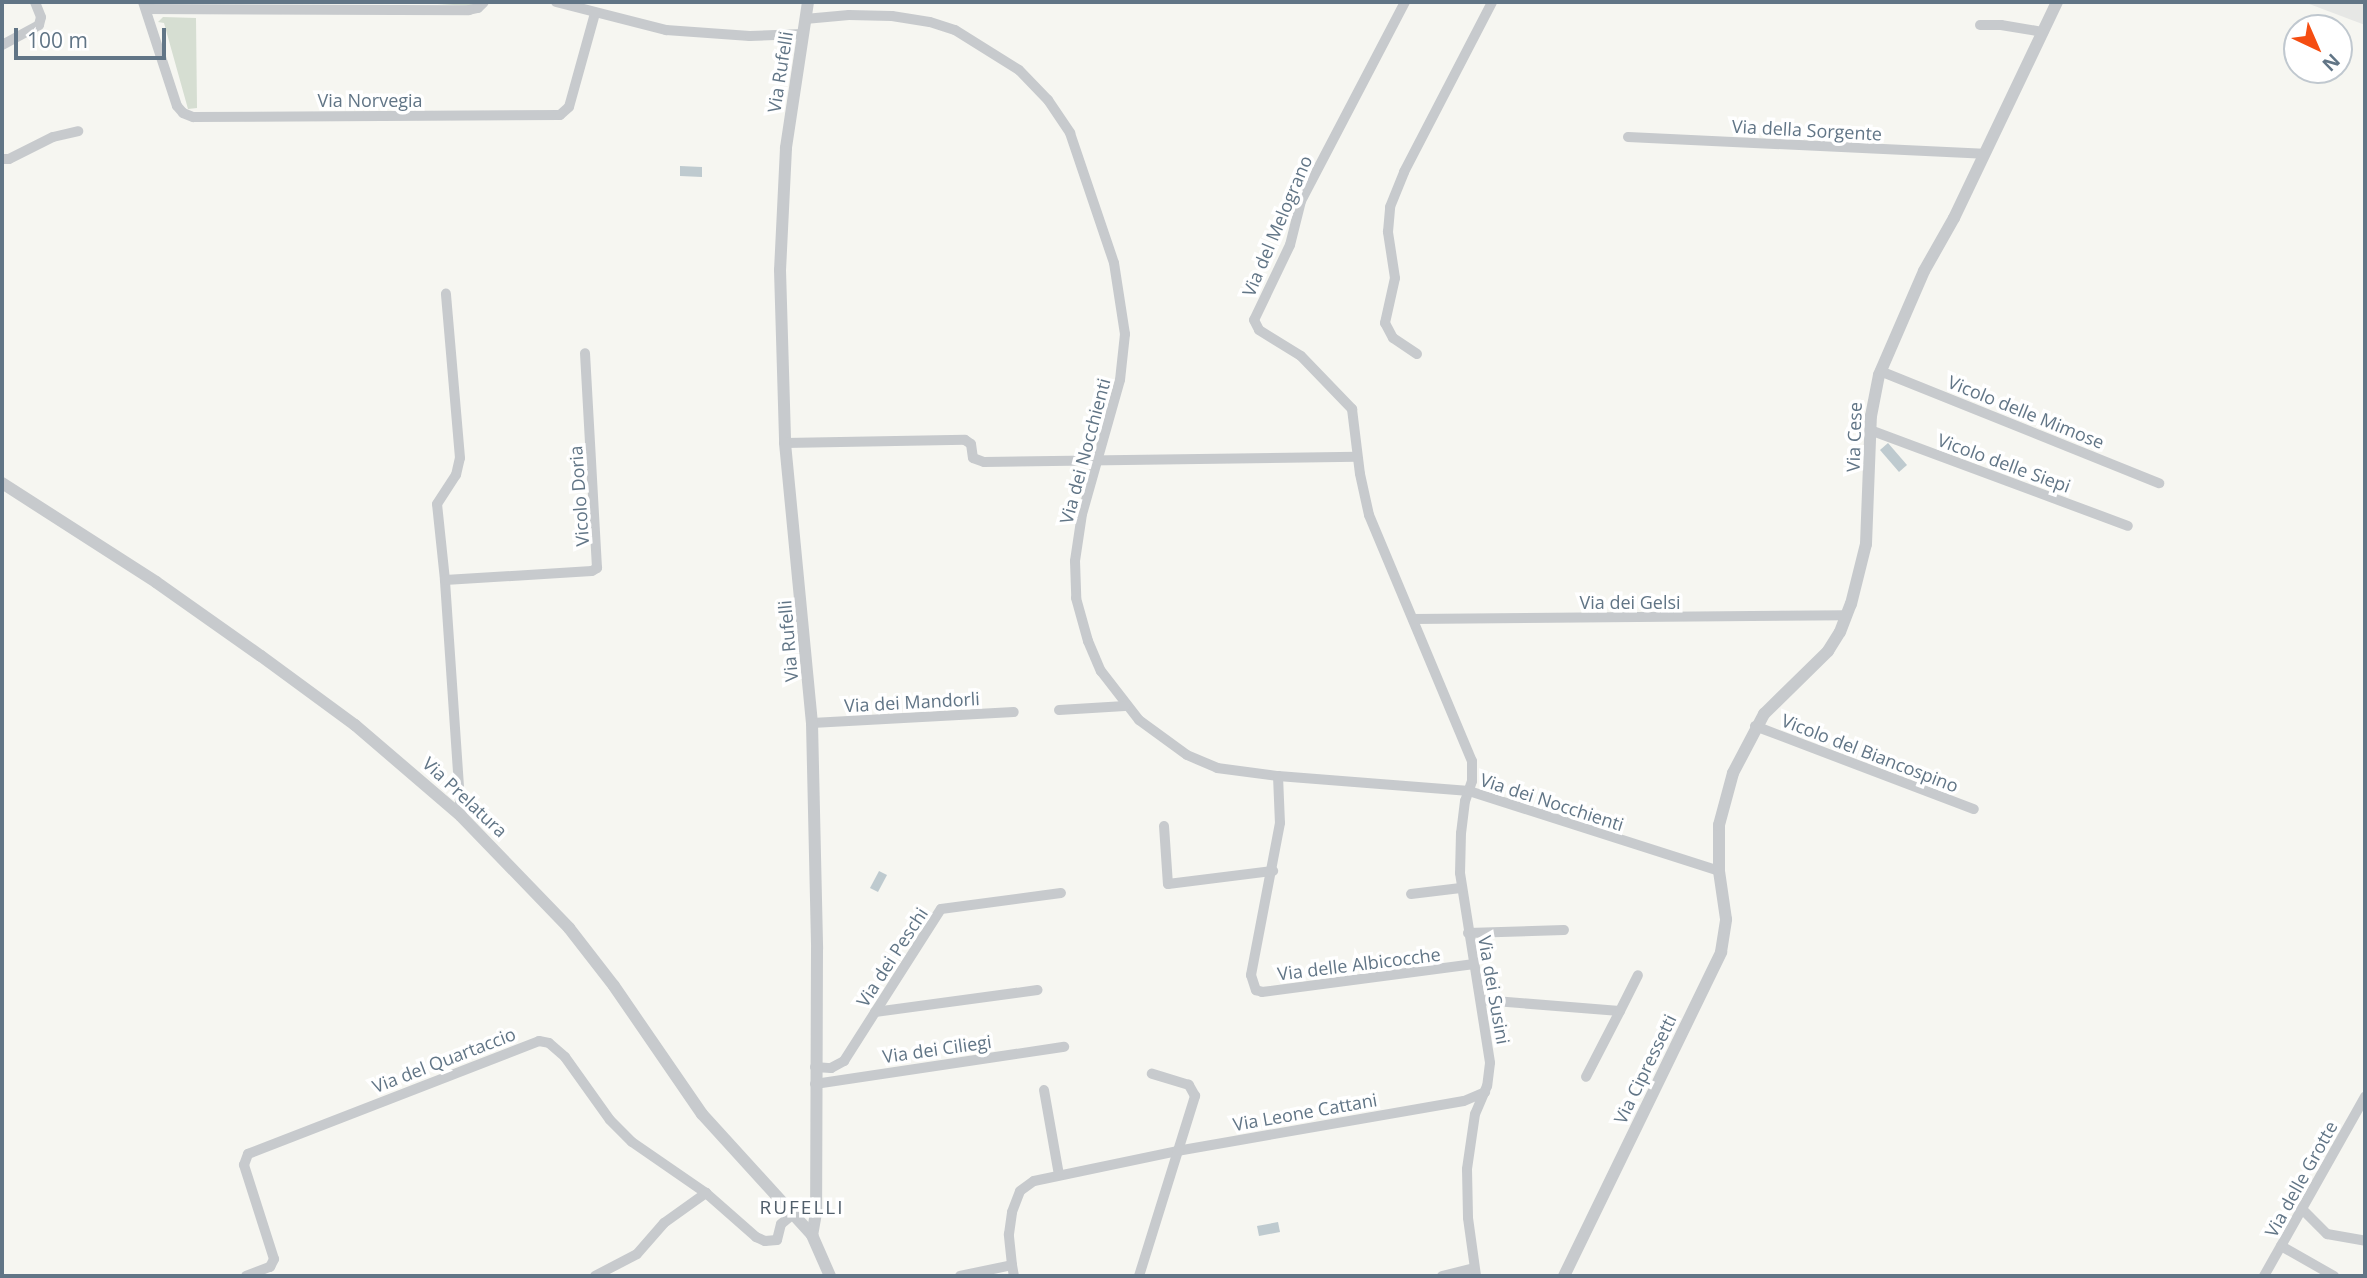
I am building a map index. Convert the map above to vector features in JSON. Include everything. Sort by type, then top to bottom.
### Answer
[{"type":"street","points":[[2,46],[39,25],[41,17],[35,2]]},
{"type":"street","points":[[145,6],[397,6],[469,10],[480,7],[484,2]]},
{"type":"street","points":[[556,2],[674,31],[750,36],[803,34]]},
{"type":"street","name":"Via Rufelli","points":[[808,2],[786,148],[781,206],[780,270],[785,443],[812,723],[817,949],[816,1213],[812,1235]]},
{"type":"street","name":"Via del Melograno","points":[[1405,2],[1301,201],[1290,245],[1254,320],[1259,330],[1301,356],[1348,402],[1355,423],[1357,457],[1369,515],[1468,748],[1473,768],[1469,791]]},
{"type":"street","points":[[1417,354],[1393,338],[1386,326],[1395,278],[1388,232],[1390,211],[1404,172],[1492,2]]},
{"type":"street","name":"Via Cese","points":[[1719,871],[1721,807],[1729,782],[1755,726],[1779,696],[1828,651],[1847,615],[1866,544],[1872,401],[1880,371],[1921,277],[1954,218],[2057,2]]},
{"type":"street","name":"Via Norvegia","points":[[145,6],[177,106],[183,113],[193,117],[560,115],[570,105],[595,13]]},
{"type":"street","name":"Via dei Nocchienti","points":[[805,19],[874,15],[943,26],[979,43],[1014,65],[1037,87],[1060,116],[1076,146],[1114,263],[1124,316],[1124,352],[1120,380],[1094,462],[1077,544],[1076,598],[1092,652],[1125,706],[1169,744],[1204,764],[1225,770],[1469,791],[1719,871]]},
{"type":"street","points":[[1980,26],[2001,24],[2043,32]]},
{"type":"street","points":[[2,159],[9,159],[53,137],[78,131]]},
{"type":"street","name":"Via della Sorgente","points":[[1628,137],[1984,154]]},
{"type":"street","points":[[446,294],[460,458],[456,475],[437,504],[445,580],[461,816]]},
{"type":"street","name":"Vicolo Doria","points":[[445,580],[592,571],[597,568],[585,354]]},
{"type":"street","name":"Vicolo delle Mimose","points":[[1880,371],[2160,483]]},
{"type":"street","name":"Vicolo delle Siepi","points":[[1870,430],[2128,526]]},
{"type":"street","points":[[785,443],[962,439],[969,442],[974,458],[981,461],[1094,462],[1357,457]]},
{"type":"street","name":"Via Prelatura","points":[[2,483],[156,582],[261,656],[376,742],[461,816],[569,928],[625,1002],[695,1105],[812,1235]]},
{"type":"street","name":"Via dei Gelsi","points":[[1413,619],[1847,615]]},
{"type":"street","points":[[1059,710],[1125,706]]},
{"type":"street","name":"Via dei Mandorli","points":[[812,723],[1014,712]]},
{"type":"street","name":"Vicolo del Biancospino","points":[[1755,726],[1975,809]]},
{"type":"street","name":"Via delle Albicocche","points":[[1278,776],[1280,823],[1273,871],[1251,975],[1252,983],[1258,992],[1474,964]]},
{"type":"street","name":"Via dei Susini","points":[[1469,791],[1460,846],[1461,888],[1490,1057],[1485,1092],[1476,1111],[1466,1186],[1475,1272]]},
{"type":"street","points":[[1164,826],[1168,884],[1273,871]]},
{"type":"street","name":"Via Cipressetti","points":[[1564,1276],[1719,959],[1726,927],[1719,871]]},
{"type":"street","points":[[1411,894],[1461,888]]},
{"type":"street","name":"Via dei Peschi","points":[[815,1067],[831,1068],[844,1061],[941,909],[1061,893]]},
{"type":"street","points":[[1468,933],[1564,930]]},
{"type":"street","points":[[1586,1077],[1638,975]]},
{"type":"street","points":[[875,1012],[1038,990]]},
{"type":"street","points":[[1482,1000],[1620,1011]]},
{"type":"street","name":"Via del Quartaccio","points":[[246,1276],[270,1266],[274,1259],[244,1165],[248,1154],[539,1041],[549,1043],[565,1057],[610,1120],[632,1142],[706,1193],[747,1230],[765,1241],[777,1240],[781,1224],[792,1215]]},
{"type":"street","name":"Via dei Ciliegi","points":[[815,1084],[1064,1046]]},
{"type":"street","points":[[1139,1276],[1194,1099],[1194,1090],[1184,1083],[1152,1074]]},
{"type":"street","points":[[1044,1090],[1059,1175]]},
{"type":"street","name":"Via Leone Cattani","points":[[1014,1276],[1009,1227],[1019,1193],[1028,1184],[1177,1150],[1469,1099],[1485,1092]]},
{"type":"street","name":"Via delle Grotte","points":[[2264,1276],[2365,1097]]},
{"type":"street","name":"Via Leone Cattani","points":[[1438,1104],[1458,1105],[1476,1111]]},
{"type":"street","points":[[595,1276],[641,1251],[664,1223],[706,1193]]},
{"type":"street","points":[[2301,1208],[2325,1233],[2365,1241]]},
{"type":"street","points":[[812,1235],[830,1276]]},
{"type":"street","points":[[2281,1246],[2334,1276]]},
{"type":"street","points":[[960,1276],[1012,1265]]},
{"type":"street","points":[[1442,1276],[1475,1272]]},
{"type":"shaded area","points":[[406,2],[478,2],[469,6]]},
{"type":"shaded area","points":[[2304,2],[2365,2],[2365,25],[2353,20],[2353,14],[2336,14]]},
{"type":"shaded area","points":[[163,17],[196,18],[197,108],[188,109],[164,23],[158,22]]},
{"type":"shaded area","points":[[680,166],[702,167],[702,177],[680,176]]},
{"type":"shaded area","points":[[1888,443],[1907,465],[1899,472],[1880,450]]},
{"type":"shaded area","points":[[879,871],[887,875],[878,892],[870,888]]},
{"type":"shaded area","points":[[1278,1222],[1280,1232],[1259,1236],[1257,1226]]},
{"type":"district","name":"RUFELLI","points":[[802,1208]]}]
